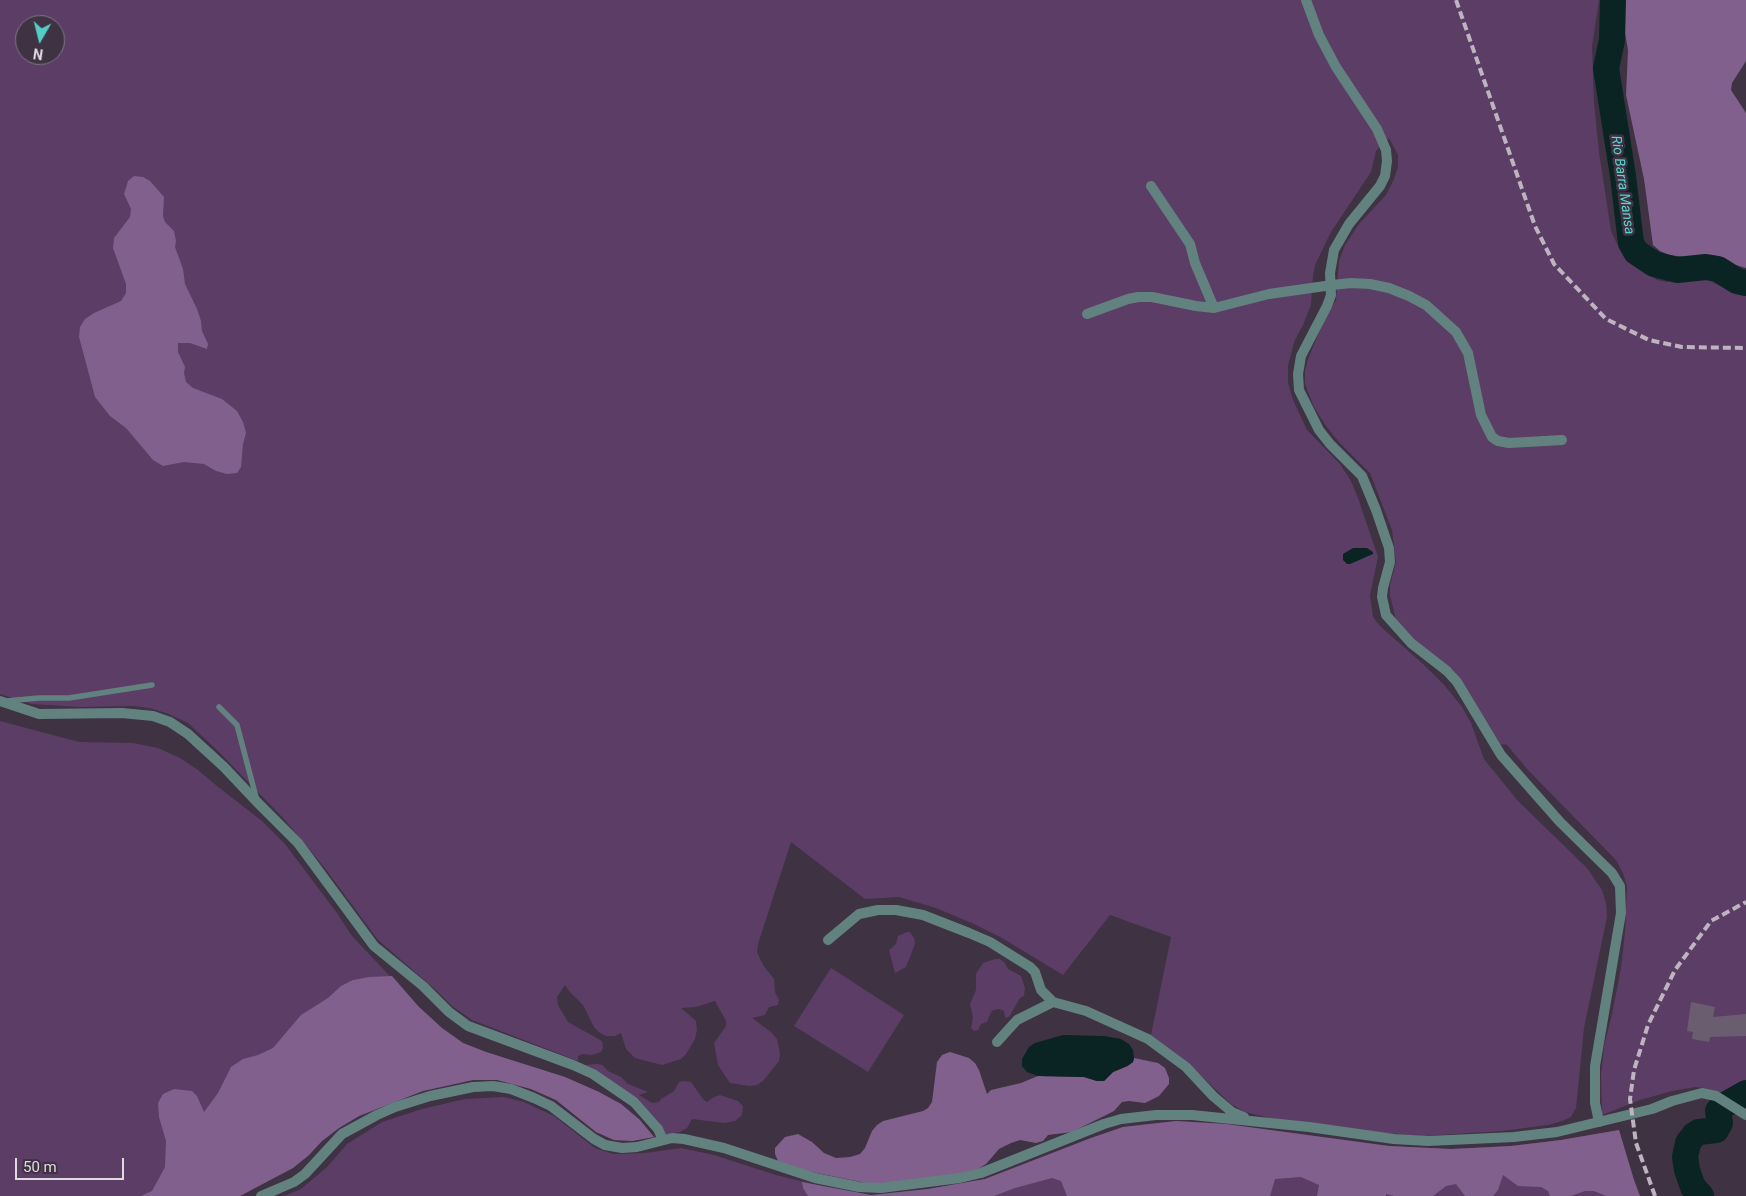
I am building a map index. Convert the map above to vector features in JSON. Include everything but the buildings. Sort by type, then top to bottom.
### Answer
[{"type":"street","points":[[1306,0],[1319,35],[1332,59],[1377,129],[1386,150],[1387,160],[1385,176],[1380,186],[1348,224],[1334,250],[1331,268],[1332,285],[1327,306],[1301,356],[1298,374],[1299,390],[1319,430],[1358,472],[1370,495],[1389,548],[1390,562],[1382,588],[1386,616],[1411,643],[1447,671],[1457,682],[1501,755],[1560,822],[1612,873],[1620,886],[1621,913],[1595,1066],[1595,1104],[1600,1122]]},
{"type":"street","points":[[1151,186],[1190,244],[1195,263],[1214,308]]},
{"type":"street","points":[[1087,314],[1138,297],[1152,297],[1214,308],[1269,294],[1332,285],[1370,284],[1389,288],[1426,305],[1456,332],[1468,353],[1481,415],[1492,437],[1498,442],[1509,443],[1562,440]]},
{"type":"street","points":[[1,701],[39,714],[138,714],[153,716],[170,722],[206,749],[298,843],[374,946],[423,986],[449,1012],[468,1026],[573,1064],[593,1074],[634,1102],[649,1117],[664,1140]]},
{"type":"street","points":[[828,940],[859,914],[878,910],[896,910],[923,915],[990,942],[1023,962],[1035,972],[1041,990],[1053,1002],[1086,1011],[1148,1039],[1186,1067],[1232,1112],[1254,1121]]},
{"type":"street","points":[[997,1042],[1017,1020],[1053,1002]]},
{"type":"street","points":[[261,1196],[294,1182],[305,1174],[342,1134],[376,1115],[430,1096],[472,1087],[493,1086],[511,1089],[534,1098],[551,1106],[594,1139],[605,1145],[622,1148],[672,1138],[684,1138],[815,1178],[859,1187],[881,1188],[960,1178],[981,1173],[1088,1130],[1122,1119],[1156,1116],[1192,1115],[1394,1139],[1428,1141],[1514,1137],[1556,1132],[1600,1122],[1702,1093],[1716,1096],[1746,1115]]},
{"type":"lane","points":[[1,701],[32,698],[69,698],[152,685]]},
{"type":"lane","points":[[219,707],[238,725],[258,803]]},
{"type":"shaded area","points":[[0,0],[1599,0],[1592,47],[1594,103],[1611,231],[1619,248],[1634,264],[1657,280],[1667,282],[1701,277],[1729,290],[1746,292],[1746,1085],[1740,1092],[1731,1096],[1696,1087],[1672,1091],[1640,1100],[1602,1115],[1601,1075],[1604,1046],[1621,968],[1625,932],[1627,887],[1623,873],[1616,860],[1528,770],[1507,745],[1500,744],[1453,670],[1412,639],[1396,620],[1390,595],[1390,585],[1396,562],[1392,530],[1370,473],[1326,426],[1314,407],[1305,384],[1305,371],[1308,359],[1324,321],[1336,300],[1339,261],[1345,245],[1359,224],[1386,195],[1394,179],[1398,167],[1398,155],[1389,138],[1376,151],[1371,172],[1331,232],[1315,265],[1311,305],[1294,342],[1288,366],[1288,383],[1293,400],[1307,430],[1340,464],[1351,481],[1358,498],[1378,557],[1370,595],[1373,617],[1380,626],[1445,686],[1462,707],[1471,723],[1484,759],[1518,801],[1587,868],[1602,890],[1606,903],[1607,917],[1584,1028],[1576,1108],[1571,1117],[1562,1121],[1548,1125],[1502,1131],[1422,1136],[1374,1132],[1274,1119],[1245,1112],[1231,1104],[1182,1058],[1151,1035],[1171,937],[1110,915],[1063,975],[1002,938],[936,908],[899,897],[865,899],[791,842],[757,952],[763,965],[774,979],[775,992],[779,1000],[778,1005],[769,1007],[765,1015],[752,1018],[771,1032],[777,1039],[780,1054],[779,1061],[763,1081],[757,1085],[749,1086],[730,1083],[718,1065],[714,1043],[726,1026],[726,1021],[715,1001],[696,1007],[681,1008],[696,1021],[695,1039],[681,1059],[662,1065],[635,1058],[626,1049],[621,1033],[615,1036],[606,1036],[600,1033],[594,1027],[583,1005],[565,985],[557,997],[558,1005],[568,1022],[602,1041],[603,1048],[601,1052],[592,1055],[583,1054],[578,1056],[578,1061],[472,1020],[452,1006],[378,940],[324,867],[284,819],[188,723],[169,714],[134,706],[79,707],[32,704],[0,694]]},
{"type":"shaded area","points":[[1625,0],[1746,0],[1746,61],[1732,83],[1731,90],[1746,113],[1746,268],[1708,257],[1669,255],[1653,245],[1644,179],[1626,95],[1628,50],[1624,27]]},
{"type":"shaded area","points":[[134,176],[143,177],[150,181],[164,197],[163,216],[165,222],[174,231],[175,247],[183,269],[185,284],[197,309],[202,331],[208,344],[207,349],[190,343],[178,343],[178,352],[185,367],[186,382],[193,388],[222,399],[237,411],[243,422],[246,433],[241,467],[237,473],[227,474],[216,471],[204,464],[184,462],[163,466],[153,460],[126,428],[110,416],[95,397],[79,337],[80,327],[85,319],[94,313],[121,301],[126,293],[126,284],[113,248],[114,238],[130,217],[131,209],[124,194],[128,181]]},
{"type":"shaded area","points":[[1353,548],[1367,548],[1373,554],[1347,564],[1343,560],[1343,554]]},
{"type":"shaded area","points":[[0,721],[79,742],[133,743],[158,748],[180,758],[262,821],[285,844],[352,936],[419,1007],[442,1028],[463,1043],[565,1077],[599,1092],[621,1104],[640,1120],[654,1137],[632,1141],[614,1140],[596,1132],[556,1100],[531,1089],[497,1080],[473,1080],[423,1091],[359,1116],[322,1141],[293,1168],[240,1196],[0,1196]]},
{"type":"shaded area","points":[[910,932],[914,938],[915,944],[906,967],[895,973],[889,950],[896,944],[898,936]]},
{"type":"shaded area","points":[[1000,959],[1008,969],[1021,976],[1025,988],[1024,996],[1020,998],[1009,1017],[1005,1018],[1004,1011],[994,1010],[991,1012],[987,1022],[981,1024],[978,1030],[974,1031],[971,1028],[973,1018],[970,1004],[976,990],[976,974],[983,963]]},
{"type":"shaded area","points":[[831,968],[904,1015],[868,1072],[794,1026]]},
{"type":"shaded area","points":[[392,976],[419,1007],[442,1028],[463,1043],[565,1077],[599,1092],[621,1104],[640,1120],[654,1137],[632,1141],[614,1140],[596,1132],[556,1100],[531,1089],[497,1080],[473,1080],[423,1091],[359,1116],[322,1141],[293,1168],[240,1196],[141,1196],[152,1191],[165,1167],[166,1141],[159,1117],[158,1103],[163,1094],[174,1089],[192,1091],[197,1096],[204,1112],[218,1093],[231,1067],[243,1059],[273,1048],[301,1015],[328,998],[341,986],[353,980]]},
{"type":"shaded area","points":[[1063,1035],[1104,1036],[1121,1039],[1129,1044],[1133,1050],[1133,1062],[1113,1072],[1104,1081],[1084,1077],[1038,1076],[1027,1072],[1022,1066],[1022,1059],[1029,1047],[1035,1043]]},
{"type":"shaded area","points":[[950,1052],[969,1058],[975,1063],[987,1094],[991,1090],[1021,1083],[1038,1076],[1084,1077],[1104,1081],[1113,1072],[1128,1066],[1133,1062],[1134,1058],[1158,1063],[1165,1068],[1169,1084],[1159,1096],[1145,1103],[1122,1102],[1114,1111],[1072,1132],[1048,1135],[1043,1141],[1036,1143],[1020,1140],[1011,1143],[999,1149],[986,1164],[978,1169],[959,1174],[871,1184],[807,1171],[778,1161],[775,1148],[785,1137],[798,1134],[812,1142],[824,1153],[836,1158],[860,1154],[877,1125],[883,1121],[928,1108],[932,1102],[937,1062],[942,1055]]},
{"type":"shaded area","points":[[585,1065],[602,1065],[608,1071],[621,1077],[628,1084],[648,1092],[639,1095],[652,1103],[659,1102],[674,1091],[679,1082],[684,1081],[691,1082],[707,1102],[720,1095],[738,1101],[743,1106],[742,1115],[735,1121],[724,1123],[692,1119],[687,1128],[680,1132],[664,1135],[659,1123],[639,1100]]},
{"type":"shaded area","points":[[504,1097],[524,1102],[554,1116],[595,1148],[613,1154],[645,1153],[681,1148],[714,1155],[776,1175],[871,1195],[928,1189],[985,1179],[1123,1127],[1176,1121],[1226,1124],[1389,1146],[1451,1149],[1511,1146],[1619,1130],[1640,1196],[284,1196],[301,1189],[327,1167],[347,1144],[382,1122],[422,1109],[465,1099]]},
{"type":"shaded area","points":[[1176,1121],[1226,1124],[1389,1146],[1451,1149],[1511,1146],[1619,1130],[1640,1196],[1606,1196],[1594,1191],[1585,1191],[1571,1196],[1550,1196],[1548,1191],[1541,1187],[1518,1186],[1503,1175],[1498,1190],[1493,1196],[1465,1196],[1456,1184],[1446,1186],[1433,1196],[1394,1196],[1386,1194],[1386,1196],[1317,1196],[1319,1185],[1301,1177],[1275,1179],[1270,1196],[1067,1196],[1061,1181],[1052,1178],[994,1196],[808,1196],[803,1188],[802,1182],[871,1195],[928,1189],[985,1179],[1123,1127]]},
{"type":"waterway","name":"Rio Barra Mansa","points":[[1613,0],[1612,40],[1606,68],[1623,176],[1631,243],[1636,252],[1654,264],[1677,270],[1706,267],[1718,269],[1737,281],[1746,283]]},
{"type":"waterway","name":"Rio Barra Mansa","points":[[1701,1196],[1693,1187],[1687,1170],[1685,1157],[1688,1143],[1699,1132],[1716,1130],[1720,1123],[1718,1111],[1721,1107],[1746,1093]]},
{"type":"railway","points":[[1456,0],[1535,226],[1554,264],[1606,319],[1649,340],[1682,347],[1746,348]]},
{"type":"railway","points":[[1655,1196],[1636,1143],[1630,1099],[1634,1070],[1648,1025],[1675,970],[1711,921],[1746,902]]}]
